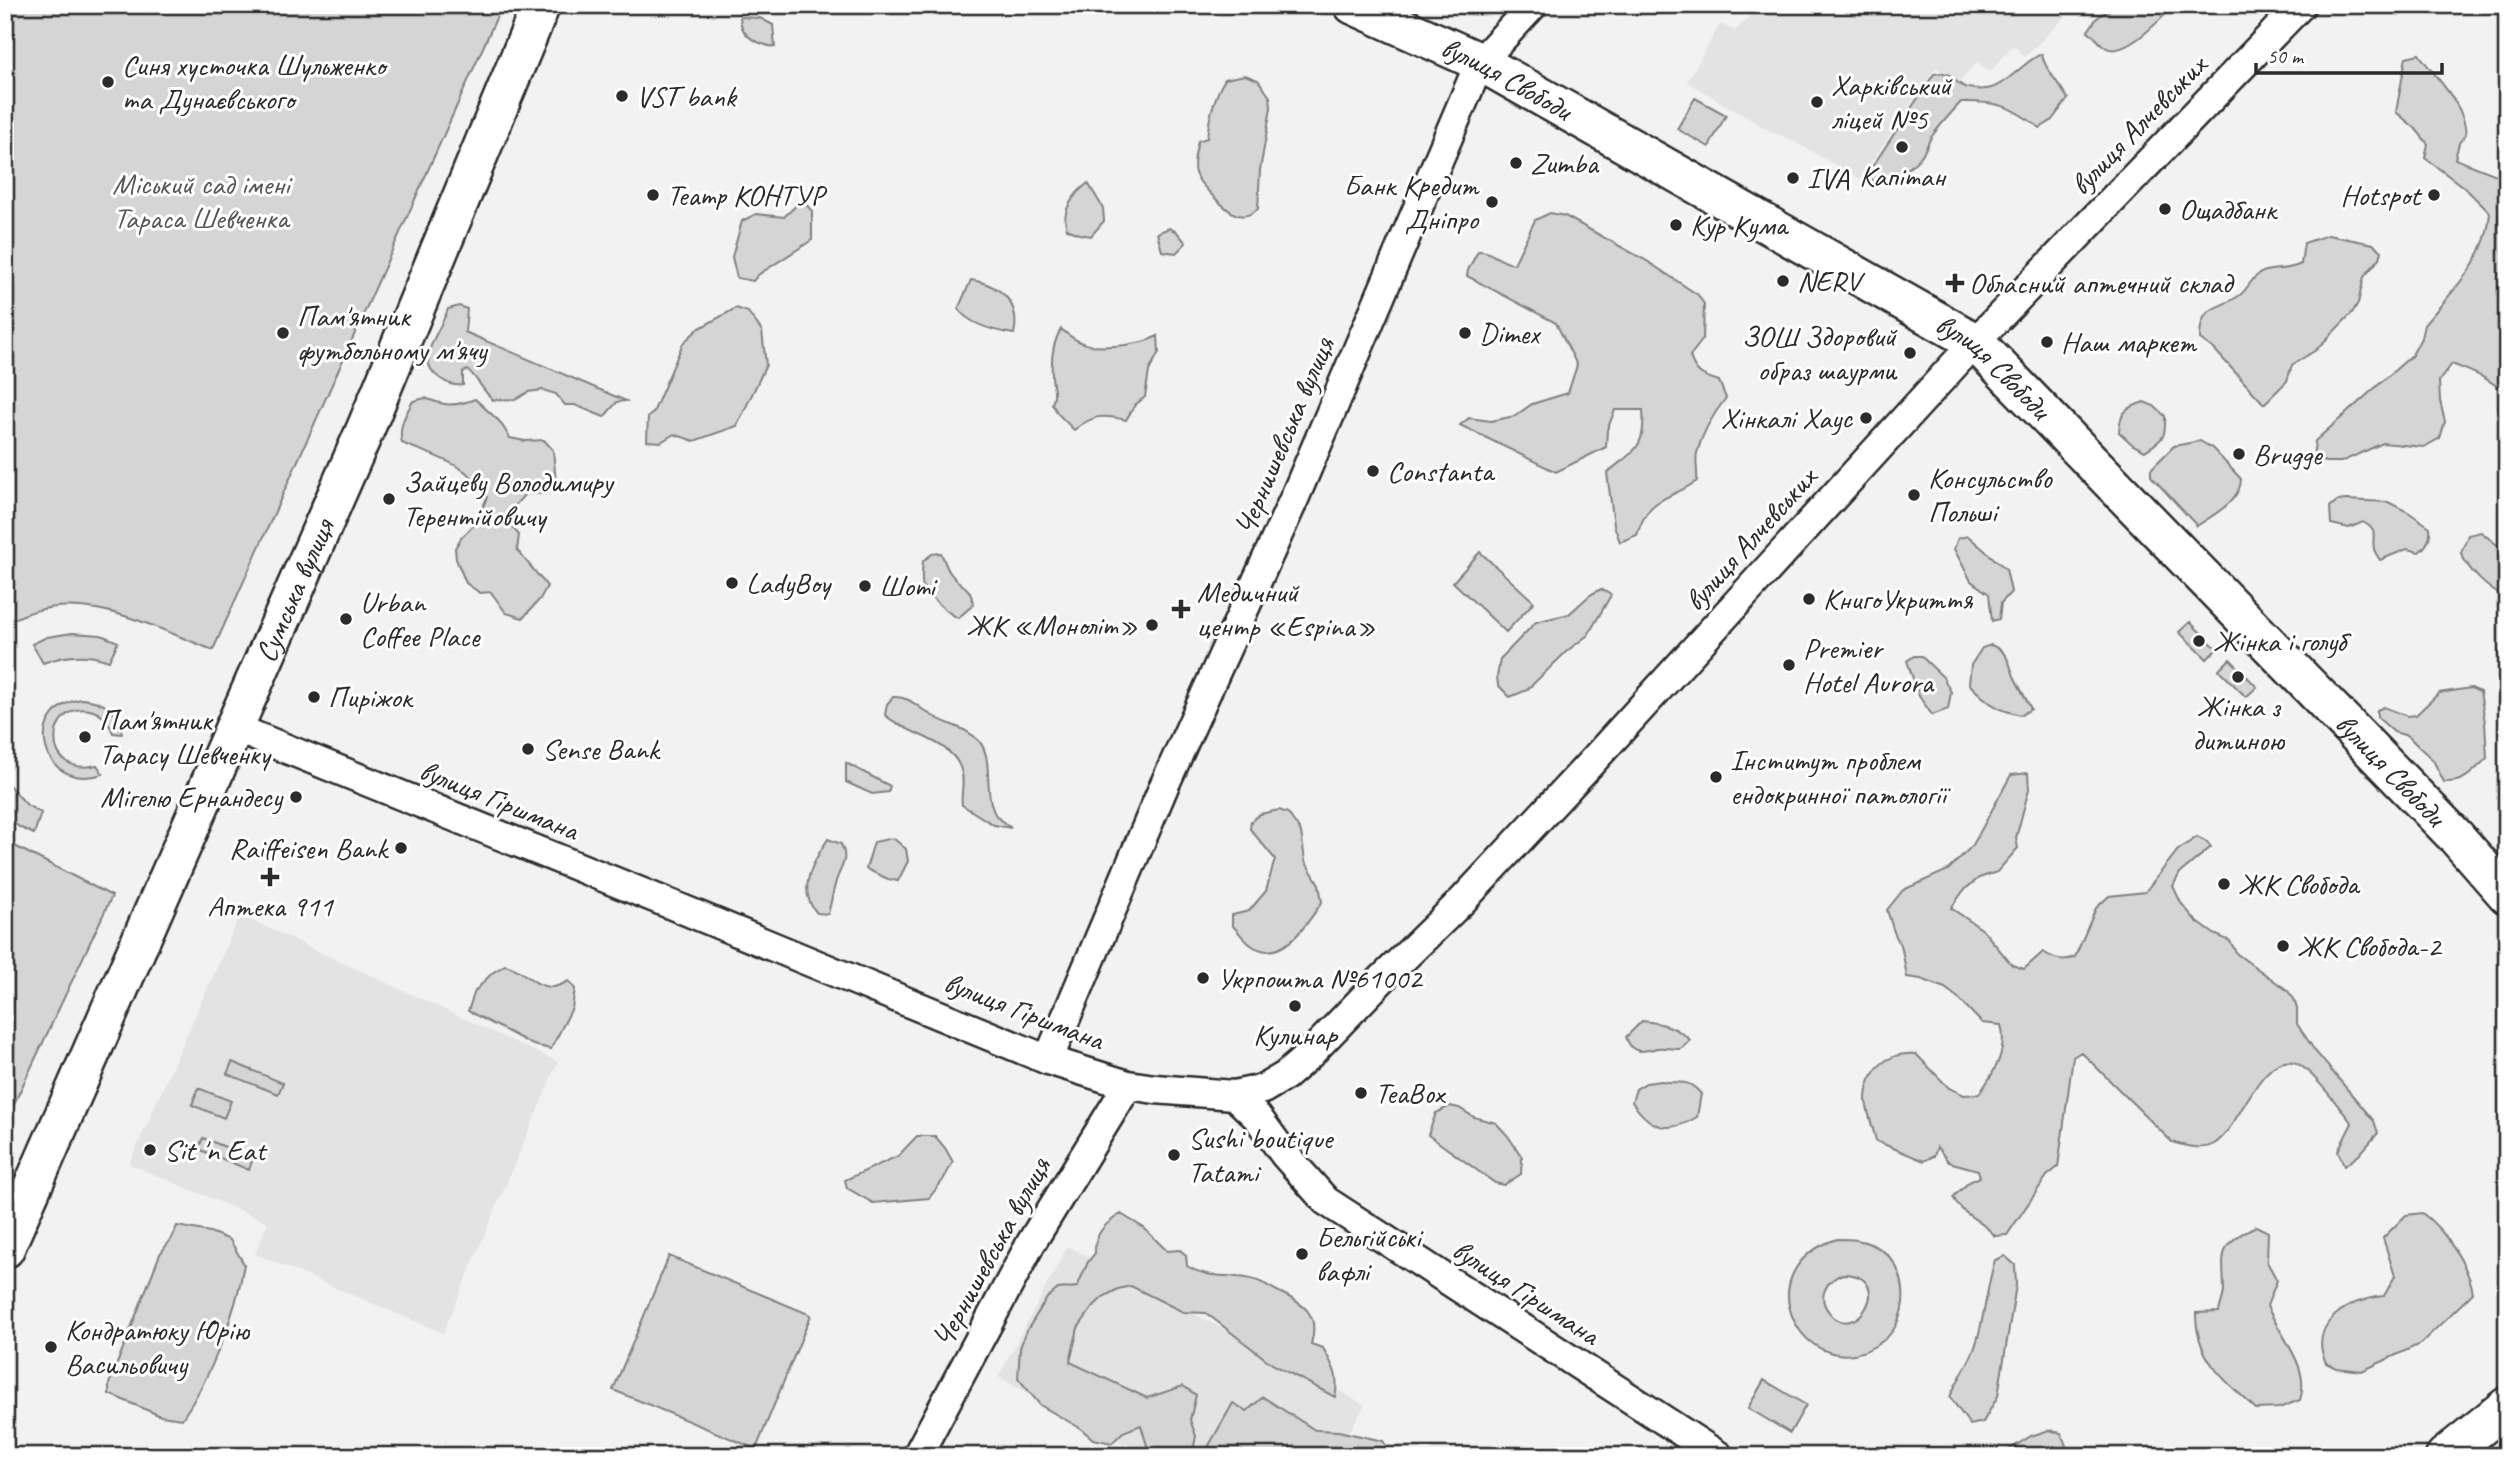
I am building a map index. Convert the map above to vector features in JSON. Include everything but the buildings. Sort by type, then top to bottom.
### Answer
[{"type":"main road","name":"Сумська вулиця","points":[[5,1249],[365,430],[541,5]]},
{"type":"main road","name":"вулиця Свободи","points":[[1353,5],[1480,62],[1975,342],[2457,838],[2507,895]]},
{"type":"main road","points":[[2445,1456],[2507,1405]]},
{"type":"street","name":"Чернишевська вулиця","points":[[1048,1060],[1164,786],[1294,499],[1480,62],[1533,5]]},
{"type":"street","name":"вулиця Алчевських","points":[[1234,1095],[1263,1089],[1285,1076],[1462,901],[1975,342],[2301,5]]},
{"type":"street","name":"вулиця Гіршмана","points":[[235,728],[1048,1060],[1128,1084],[1155,1089],[1234,1095],[1258,1118],[1285,1155],[1326,1200],[1719,1456]]},
{"type":"street","name":"Чернишевська вулиця","points":[[917,1456],[1031,1243],[1128,1084]]},
{"type":"shaded area","name":"Харківський ліцей №5","points":[[1760,5],[2055,5],[2066,16],[2025,57],[2013,45],[1990,72],[1977,62],[1957,84],[1936,67],[1860,179],[1788,138],[1773,133],[1687,82],[1720,24],[1735,31]]},
{"type":"shaded area","points":[[240,915],[558,1062],[443,1333],[255,1254],[268,1222],[129,1164]]},
{"type":"shaded area","points":[[1068,1246],[1365,1405],[1335,1456],[1146,1456],[998,1377]]},
{"type":"green space","name":"Міський сад імені Тараса Шевченка","points":[[5,5],[502,5],[213,650],[136,620],[83,607],[57,607],[31,612],[5,624]]},
{"type":"green space","points":[[2115,5],[2175,5],[2142,36],[2122,48],[2113,49],[2105,47],[2088,31],[2097,18]]},
{"type":"green space","points":[[740,17],[760,18],[773,25],[775,47],[762,44],[746,34]]},
{"type":"green space","points":[[2042,54],[2068,99],[2051,121],[2040,128],[2004,106],[1961,102],[1935,132],[1917,161],[1894,178],[1879,182],[1872,180],[1868,174],[1872,167],[1934,74],[1949,74],[1959,84],[1968,88],[1986,89],[2001,84]]},
{"type":"green space","points":[[2419,54],[2455,101],[2464,122],[2466,134],[2459,143],[2455,159],[2507,179],[2507,399],[2491,382],[2452,364],[2439,381],[2445,422],[2440,438],[2424,447],[2383,443],[2341,462],[2326,462],[2313,458],[2315,441],[2412,355],[2424,325],[2467,274],[2487,230],[2490,213],[2466,189],[2425,158],[2428,144],[2415,128],[2396,112],[2406,57]]},
{"type":"green space","points":[[1245,75],[1258,80],[1270,97],[1271,108],[1260,170],[1258,209],[1244,216],[1233,213],[1214,197],[1197,178],[1194,165],[1198,141],[1207,138],[1213,107],[1225,79]]},
{"type":"green space","points":[[1695,98],[1726,115],[1709,147],[1677,129]]},
{"type":"green space","points":[[1088,183],[1103,208],[1104,221],[1091,236],[1067,229],[1065,222],[1070,203]]},
{"type":"green space","points":[[802,200],[812,211],[812,240],[753,281],[737,278],[732,257],[742,221],[756,214],[784,217]]},
{"type":"green space","points":[[1550,213],[1565,216],[1647,261],[1698,295],[1704,304],[1703,339],[1690,356],[1700,373],[1719,381],[1726,398],[1699,446],[1696,456],[1697,481],[1653,506],[1637,535],[1620,542],[1614,525],[1607,473],[1631,453],[1640,441],[1643,410],[1615,410],[1607,430],[1606,447],[1556,472],[1460,425],[1469,418],[1491,421],[1515,416],[1532,404],[1568,393],[1577,365],[1556,323],[1467,276],[1478,251],[1487,252],[1514,264],[1535,220]]},
{"type":"green space","points":[[1169,228],[1177,232],[1186,243],[1176,253],[1162,251],[1157,233]]},
{"type":"green space","points":[[2328,235],[2373,244],[2382,251],[2380,258],[2364,277],[2358,303],[2352,313],[2316,350],[2292,365],[2287,381],[2264,404],[2214,349],[2200,339],[2203,319],[2207,313],[2240,295],[2259,274],[2301,264],[2304,243]]},
{"type":"green space","points":[[971,280],[991,286],[1006,297],[1014,313],[1014,334],[976,323],[958,309]]},
{"type":"green space","points":[[459,306],[467,309],[465,332],[626,401],[617,402],[604,417],[575,405],[565,405],[556,394],[543,390],[528,392],[517,399],[493,400],[468,370],[463,372],[463,385],[444,381],[433,372],[428,355],[448,309]]},
{"type":"green space","points":[[736,308],[748,312],[762,331],[766,365],[737,426],[694,441],[674,434],[661,442],[647,441],[648,417],[653,413],[683,343],[698,329]]},
{"type":"green space","points":[[1061,329],[1084,344],[1099,347],[1134,344],[1158,336],[1159,352],[1149,371],[1145,397],[1135,405],[1126,420],[1098,417],[1074,430],[1058,414],[1052,404],[1052,363],[1054,345]]},
{"type":"green space","points":[[425,398],[450,405],[475,399],[500,422],[510,438],[525,441],[544,440],[553,450],[556,483],[545,494],[526,493],[516,504],[508,522],[519,535],[517,550],[547,586],[540,599],[523,618],[506,613],[491,592],[480,593],[466,583],[456,559],[455,548],[477,522],[487,497],[481,486],[462,469],[402,443],[402,426],[407,411],[413,401]]},
{"type":"green space","points":[[2144,402],[2154,406],[2165,416],[2162,438],[2145,451],[2133,445],[2119,432],[2125,412]]},
{"type":"green space","points":[[2200,441],[2212,448],[2241,479],[2240,487],[2231,501],[2197,526],[2151,476],[2151,469],[2174,446]]},
{"type":"green space","points":[[2337,501],[2388,502],[2408,512],[2430,527],[2425,547],[2419,552],[2407,549],[2380,560],[2374,549],[2373,531],[2368,525],[2363,522],[2349,528],[2331,524],[2330,507]]},
{"type":"green space","points":[[2481,532],[2507,553],[2507,599],[2480,579],[2461,553],[2468,535]]},
{"type":"green space","points":[[1968,536],[2006,569],[2011,592],[2001,603],[1999,619],[1992,621],[1989,594],[1971,581],[1954,549],[1958,538]]},
{"type":"green space","points":[[1480,552],[1534,602],[1506,632],[1453,582]]},
{"type":"green space","points":[[941,553],[949,572],[968,590],[972,598],[973,605],[958,618],[948,612],[923,587],[923,561],[932,554]]},
{"type":"green space","points":[[1601,589],[1611,595],[1588,635],[1567,651],[1527,690],[1510,697],[1498,685],[1500,659],[1536,622],[1569,614]]},
{"type":"green space","points":[[2190,622],[2217,649],[2207,659],[2179,632]]},
{"type":"green space","points":[[72,633],[101,635],[118,642],[109,661],[76,656],[43,663],[32,644],[47,637]]},
{"type":"green space","points":[[1991,645],[2007,658],[2031,709],[2021,715],[1992,704],[1969,684],[1971,665],[1982,648]]},
{"type":"green space","points":[[1914,656],[1921,656],[1943,677],[1951,692],[1948,709],[1932,715],[1919,696],[1907,661]]},
{"type":"green space","points":[[2230,659],[2257,687],[2246,697],[2219,670]]},
{"type":"green space","points":[[2471,688],[2480,692],[2487,758],[2468,776],[2457,781],[2444,782],[2433,760],[2408,736],[2394,732],[2377,717],[2377,710],[2384,707],[2407,716],[2416,715],[2439,693]]},
{"type":"green space","points":[[893,697],[909,700],[937,718],[968,732],[979,741],[986,756],[991,805],[996,816],[1011,828],[994,825],[962,805],[963,777],[955,758],[947,750],[885,715],[887,704]]},
{"type":"green space","points":[[82,699],[97,702],[109,709],[118,719],[122,734],[113,733],[105,719],[90,710],[75,710],[64,717],[57,727],[55,739],[58,751],[66,761],[78,766],[97,765],[103,774],[82,777],[65,772],[53,761],[46,747],[45,732],[51,717],[63,706]]},
{"type":"green space","points":[[846,763],[890,786],[888,792],[872,794],[846,782]]},
{"type":"green space","points":[[2028,773],[2029,789],[2016,838],[2018,848],[1997,872],[1979,878],[1964,890],[1951,908],[1983,930],[2012,965],[2024,969],[2043,952],[2059,959],[2070,959],[2075,957],[2096,908],[2109,896],[2145,892],[2178,850],[2197,837],[2207,842],[2211,847],[2180,873],[2173,886],[2181,903],[2196,921],[2230,941],[2237,954],[2287,990],[2294,999],[2297,1024],[2315,1051],[2374,1121],[2378,1133],[2359,1155],[2344,1166],[2338,1151],[2352,1123],[2316,1079],[2293,1062],[2281,1063],[2270,1070],[2223,1136],[2214,1144],[2199,1147],[2172,1142],[2081,1052],[2073,1057],[2058,1167],[2047,1176],[2007,1235],[1995,1236],[1961,1209],[1953,1197],[1969,1182],[1980,1177],[1978,1170],[1949,1162],[1937,1147],[1934,1156],[1924,1161],[1876,1141],[1866,1098],[1875,1071],[1888,1059],[1916,1054],[1949,1088],[1964,1095],[1979,1094],[1998,1061],[2003,1044],[2001,1025],[1982,1023],[1945,988],[1907,977],[1902,949],[1887,910],[1903,890],[1948,870],[1973,845],[2011,775]]},
{"type":"green space","points":[[5,781],[27,805],[41,813],[34,834],[5,816]]},
{"type":"green space","points":[[1279,810],[1288,813],[1301,832],[1305,861],[1319,884],[1322,902],[1293,939],[1273,950],[1262,950],[1248,943],[1232,925],[1232,915],[1249,911],[1266,891],[1275,859],[1250,829],[1251,821],[1260,814]]},
{"type":"green space","points":[[893,838],[906,849],[908,861],[898,881],[866,869],[874,842]]},
{"type":"green space","points":[[828,839],[841,844],[844,854],[828,914],[817,913],[811,904],[807,886],[812,866]]},
{"type":"green space","points":[[5,841],[112,896],[5,1123]]},
{"type":"green space","points":[[505,965],[540,984],[552,987],[569,981],[575,989],[572,1008],[551,1049],[533,1045],[468,1011],[475,991],[492,973]]},
{"type":"green space","points":[[1642,1021],[1668,1026],[1690,1040],[1681,1049],[1638,1051],[1631,1047],[1626,1037]]},
{"type":"green space","points":[[232,1062],[283,1083],[278,1094],[227,1074]]},
{"type":"green space","points":[[1646,1083],[1687,1083],[1701,1094],[1697,1117],[1669,1127],[1646,1119],[1632,1102],[1636,1089]]},
{"type":"green space","points":[[198,1088],[231,1101],[224,1118],[192,1105]]},
{"type":"green space","points":[[1450,1106],[1496,1123],[1522,1157],[1521,1174],[1504,1185],[1495,1183],[1428,1135],[1436,1113]]},
{"type":"green space","points":[[917,1136],[935,1136],[953,1162],[929,1198],[873,1203],[847,1188],[845,1180],[898,1156]]},
{"type":"green space","points":[[203,1138],[253,1158],[249,1170],[198,1149]]},
{"type":"green space","points":[[2422,1213],[2439,1228],[2454,1249],[2471,1282],[2473,1293],[2420,1344],[2362,1371],[2336,1368],[2326,1363],[2322,1336],[2327,1325],[2345,1308],[2357,1302],[2384,1296],[2395,1276],[2383,1238],[2406,1215]]},
{"type":"green space","points":[[1121,1214],[1144,1228],[1167,1251],[1180,1250],[1186,1255],[1187,1266],[1212,1275],[1258,1281],[1288,1296],[1308,1311],[1313,1325],[1311,1344],[1323,1348],[1335,1371],[1335,1397],[1272,1364],[1206,1313],[1183,1312],[1131,1286],[1103,1297],[1093,1307],[1078,1328],[1070,1362],[1147,1398],[1183,1386],[1196,1395],[1190,1420],[1196,1436],[1193,1451],[1186,1456],[1150,1456],[1141,1425],[1123,1432],[1112,1443],[1093,1439],[1080,1428],[1040,1405],[1018,1378],[1020,1348],[1026,1332],[1047,1298],[1058,1289],[1077,1287],[1095,1253],[1096,1240],[1105,1225]]},
{"type":"green space","points":[[177,1226],[210,1232],[230,1240],[244,1264],[229,1324],[221,1344],[203,1384],[182,1419],[161,1416],[109,1394],[109,1384],[160,1254]]},
{"type":"green space","points":[[2256,1226],[2268,1232],[2267,1262],[2277,1280],[2267,1306],[2298,1364],[2301,1376],[2300,1400],[2279,1408],[2256,1409],[2233,1388],[2207,1356],[2197,1329],[2196,1313],[2219,1312],[2224,1293],[2223,1258],[2228,1245]]},
{"type":"green space","points":[[1837,1239],[1851,1239],[1873,1245],[1891,1259],[1901,1279],[1903,1301],[1897,1323],[1882,1342],[1850,1354],[1826,1351],[1807,1339],[1794,1320],[1788,1298],[1792,1275],[1808,1254]],"holes":[[[1843,1274],[1859,1277],[1868,1285],[1870,1296],[1867,1306],[1860,1316],[1850,1321],[1840,1320],[1825,1306],[1825,1289],[1832,1280]]]},
{"type":"green space","points":[[669,1256],[811,1315],[756,1449],[613,1390]]},
{"type":"green space","points":[[2005,1256],[2015,1265],[2016,1285],[1998,1396],[1983,1422],[1970,1425],[1950,1397],[1975,1347],[1995,1260]]},
{"type":"green space","points":[[1764,1380],[1806,1405],[1790,1433],[1748,1408]]},
{"type":"green space","points":[[1263,1397],[1315,1430],[1338,1431],[1383,1441],[1393,1456],[1203,1456],[1233,1403],[1247,1411]]},
{"type":"green space","points":[[2049,1430],[2061,1433],[2070,1456],[1999,1456],[2031,1436]]},
{"type":"place","name":"Синя хусточка Шульженко та Дунаєвського","points":[[108,82]]},
{"type":"place","name":"VST bank","points":[[622,96]]},
{"type":"place","name":"Харківський ліцей №5","points":[[1817,102]]},
{"type":"place","name":"Капітан","points":[[1902,147]]},
{"type":"place","name":"Zumba","points":[[1516,163]]},
{"type":"place","name":"IVA","points":[[1793,178]]},
{"type":"place","name":"Театр КОНТУР","points":[[653,195]]},
{"type":"place","name":"Hotspot","points":[[2434,195]]},
{"type":"place","name":"Банк Кредит Дніпро","points":[[1492,202]]},
{"type":"place","name":"Ощадбанк","points":[[2165,209]]},
{"type":"place","name":"Кур Кума","points":[[1676,225]]},
{"type":"place","name":"NERV","points":[[1783,281]]},
{"type":"place","name":"Обласний аптечний склад","points":[[1955,283]]},
{"type":"place","name":"Пам'ятник футбольному м'ячу","points":[[283,333]]},
{"type":"place","name":"Dimex","points":[[1465,333]]},
{"type":"place","name":"Наш маркет","points":[[2047,342]]},
{"type":"place","name":"ЗОШ Здоровий образ шаурми","points":[[1910,353]]},
{"type":"place","name":"Хінкалі Хаус","points":[[1866,418]]},
{"type":"place","name":"Brugge","points":[[2239,454]]},
{"type":"place","name":"Constanta","points":[[1373,471]]},
{"type":"place","name":"Консульство Польші","points":[[1914,495]]},
{"type":"place","name":"Зайцеву Володимиру Терентійовичу","points":[[389,499]]},
{"type":"place","name":"LadyBoy","points":[[732,583]]},
{"type":"place","name":"Шоті","points":[[865,586]]},
{"type":"place","name":"КнигоУкриття","points":[[1809,599]]},
{"type":"place","name":"Медичний центр «Espina»","points":[[1181,609]]},
{"type":"place","name":"Urban Coffee Place","points":[[346,619]]},
{"type":"place","name":"ЖК «Моноліт»","points":[[1152,625]]},
{"type":"place","name":"Жінка і голуб","points":[[2199,641]]},
{"type":"place","name":"Premier Hotel Aurora","points":[[1789,665]]},
{"type":"place","name":"Жінка з дитиною","points":[[2238,677]]},
{"type":"place","name":"Пиріжок","points":[[314,697]]},
{"type":"place","name":"Пам'ятник Тарасу Шевченку","points":[[85,737]]},
{"type":"place","name":"Sense Bank","points":[[528,749]]},
{"type":"place","name":"Інститут проблем ендокринної патології","points":[[1716,777]]},
{"type":"place","name":"Мігелю Ернандесу","points":[[296,797]]},
{"type":"place","name":"Raiffeisen Bank","points":[[401,848]]},
{"type":"place","name":"Аптека 911","points":[[270,877]]},
{"type":"place","name":"ЖК Свобода","points":[[2224,884]]},
{"type":"place","name":"ЖК Свобода-2","points":[[2283,946]]},
{"type":"place","name":"Укрпошта №61002","points":[[1203,978]]},
{"type":"place","name":"Кулинар","points":[[1295,1006]]},
{"type":"place","name":"TeaBox","points":[[1361,1093]]},
{"type":"place","name":"Sit 'n Eat","points":[[150,1150]]},
{"type":"place","name":"Sushi boutique Tatami","points":[[1174,1155]]},
{"type":"place","name":"Бельгійські вафлі","points":[[1302,1254]]},
{"type":"place","name":"Кондратюку Юрію Васильовичу","points":[[51,1347]]}]
